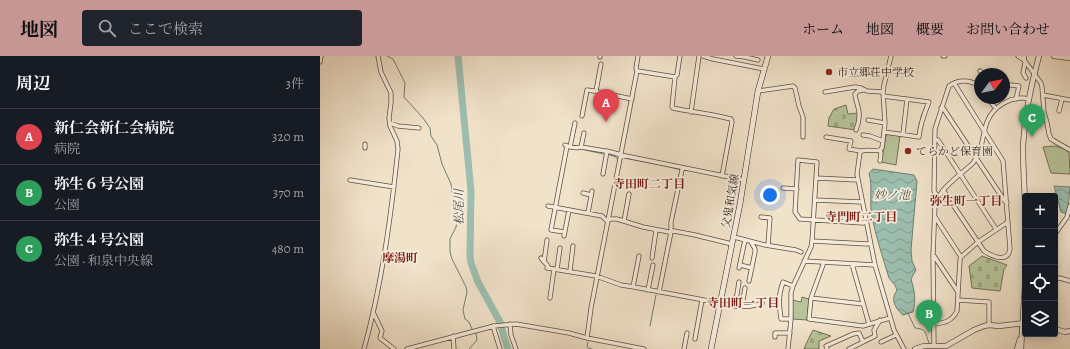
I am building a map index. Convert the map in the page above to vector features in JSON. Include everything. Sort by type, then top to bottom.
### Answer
[{"type":"main road","name":"父鬼和気線","points":[[711,349],[734,237],[758,91],[768,56]]},
{"type":"street","points":[[320,62],[321,56]]},
{"type":"street","points":[[364,349],[373,312],[388,233],[398,149],[397,141],[389,118],[391,93],[389,86],[381,72],[378,56]]},
{"type":"street","points":[[587,338],[591,308],[632,99],[638,56]]},
{"type":"street","points":[[691,112],[699,56]]},
{"type":"street","points":[[703,56],[764,69]]},
{"type":"street","points":[[736,56],[743,56],[758,60]]},
{"type":"street","points":[[741,65],[743,56]]},
{"type":"street","points":[[880,161],[880,150],[883,141],[885,122],[883,94],[891,56]]},
{"type":"street","points":[[1018,56],[1024,58],[1042,87],[1044,112],[1051,139],[1070,150]]},
{"type":"street","points":[[1024,193],[1023,146],[1028,99],[1039,56]]},
{"type":"street","points":[[1054,56],[1070,58]]},
{"type":"street","points":[[679,58],[677,75],[675,77],[672,107],[731,119],[732,122],[722,176]]},
{"type":"street","points":[[1024,58],[1025,63],[1023,73],[1026,78]]},
{"type":"street","points":[[596,91],[601,72],[601,64]]},
{"type":"street","points":[[637,71],[675,77]]},
{"type":"street","points":[[938,197],[934,191],[934,140],[935,129],[941,108],[949,86],[954,83],[965,81],[974,83]]},
{"type":"street","points":[[943,190],[984,251],[1002,258],[1006,257],[1009,254],[1010,249],[1003,161],[954,83]]},
{"type":"street","points":[[1010,85],[1019,86],[1016,99]]},
{"type":"street","points":[[758,91],[793,86],[795,88],[798,106],[803,118],[803,137]]},
{"type":"street","points":[[825,92],[855,87],[907,99],[929,102],[922,117],[918,137],[884,132]]},
{"type":"street","points":[[582,116],[588,97],[588,90],[632,99]]},
{"type":"street","points":[[856,130],[859,121],[859,112],[855,94],[858,91],[863,90]]},
{"type":"street","points":[[1043,95],[1070,100]]},
{"type":"street","points":[[1010,100],[1024,98],[1028,99]]},
{"type":"street","points":[[903,134],[907,99]]},
{"type":"street","points":[[1059,110],[1062,99]]},
{"type":"street","points":[[992,104],[996,109]]},
{"type":"street","points":[[934,346],[933,255],[935,204],[943,190],[976,158],[981,148],[987,121],[996,109],[1004,104]]},
{"type":"street","points":[[941,108],[943,108],[1007,203]]},
{"type":"street","points":[[868,120],[885,122]]},
{"type":"street","points":[[569,210],[565,234],[551,230],[555,207],[559,197],[567,146],[575,123]]},
{"type":"street","points":[[390,124],[398,126],[413,125],[419,128]]},
{"type":"street","points":[[581,147],[584,132]]},
{"type":"street","points":[[863,135],[883,141]]},
{"type":"street","points":[[826,137],[831,140],[851,139],[849,149],[861,151],[880,150]]},
{"type":"street","points":[[934,140],[938,140],[996,230]]},
{"type":"street","points":[[567,146],[581,147],[744,180]]},
{"type":"street","points":[[861,151],[857,174],[870,243],[890,318],[896,335],[904,349]]},
{"type":"street","points":[[603,174],[607,153]]},
{"type":"street","points":[[788,349],[791,319],[791,293],[811,247],[812,240],[813,220],[815,200],[817,162],[798,160],[795,212],[800,219],[813,220],[866,222]]},
{"type":"street","points":[[659,292],[671,222],[684,168]]},
{"type":"street","points":[[816,178],[858,180]]},
{"type":"street","points":[[350,180],[394,187]]},
{"type":"street","points":[[783,188],[797,188]]},
{"type":"street","points":[[582,194],[592,193],[588,213]]},
{"type":"street","points":[[624,221],[629,194]]},
{"type":"street","points":[[815,200],[862,202]]},
{"type":"street","points":[[548,206],[602,216],[607,221],[617,219],[633,225],[656,230],[670,232],[674,231],[732,244]]},
{"type":"street","points":[[1058,230],[1068,218],[1070,206]]},
{"type":"street","points":[[761,217],[770,218],[768,245]]},
{"type":"street","points":[[935,217],[961,257]]},
{"type":"street","points":[[934,324],[946,322],[956,314],[961,257],[978,242],[1008,222]]},
{"type":"street","points":[[652,258],[656,230]]},
{"type":"street","points":[[734,237],[801,252]]},
{"type":"street","points":[[544,262],[547,240]]},
{"type":"street","points":[[745,240],[740,267],[752,268]]},
{"type":"street","points":[[812,240],[870,243]]},
{"type":"street","points":[[748,281],[755,252],[755,248],[751,242]]},
{"type":"street","points":[[570,271],[573,246]]},
{"type":"street","points":[[550,298],[560,248]]},
{"type":"street","points":[[933,255],[958,292]]},
{"type":"street","points":[[633,287],[639,256]]},
{"type":"street","points":[[541,258],[548,266],[547,268],[598,277],[633,287],[735,306],[756,307],[762,303]]},
{"type":"street","points":[[804,261],[875,265]]},
{"type":"street","points":[[824,262],[811,298],[809,318],[862,326],[890,318]]},
{"type":"street","points":[[852,264],[868,324]]},
{"type":"street","points":[[648,290],[653,265]]},
{"type":"street","points":[[637,266],[642,267]]},
{"type":"street","points":[[646,273],[651,274]]},
{"type":"street","points":[[1058,278],[1070,281]]},
{"type":"street","points":[[735,306],[739,282]]},
{"type":"street","points":[[791,319],[780,319],[779,297],[783,282],[793,286]]},
{"type":"street","points":[[742,306],[745,288]]},
{"type":"street","points":[[552,290],[557,291]]},
{"type":"street","points":[[811,298],[863,304]]},
{"type":"street","points":[[695,339],[700,321],[702,300]]},
{"type":"street","points":[[958,300],[990,302],[989,325]]},
{"type":"street","points":[[373,312],[382,331],[380,338],[394,349]]},
{"type":"street","points":[[849,349],[875,336],[874,330],[880,320]]},
{"type":"street","points":[[915,349],[924,346],[946,346],[984,326],[1022,323]]},
{"type":"street","points":[[509,324],[516,349]]},
{"type":"street","points":[[409,349],[453,336],[493,326],[509,324],[569,333],[626,347],[644,349]]},
{"type":"street","points":[[493,326],[500,349]]},
{"type":"street","points":[[1058,330],[1065,332],[1070,331]]},
{"type":"street","points":[[1017,349],[1022,332]]},
{"type":"street","points":[[684,349],[687,333]]},
{"type":"street","points":[[775,337],[775,333],[790,334]]},
{"type":"street","points":[[827,349],[826,346],[853,334],[859,333],[863,342]]},
{"type":"street","points":[[881,342],[896,335]]},
{"type":"street","points":[[453,336],[454,349]]},
{"type":"street","points":[[1021,336],[1021,349]]},
{"type":"green space","points":[[846,105],[848,114],[858,113],[856,130],[828,126],[829,118],[834,109]]},
{"type":"green space","points":[[888,134],[900,136],[896,165],[881,162],[886,136]]},
{"type":"green space","points":[[1055,146],[1065,149],[1069,153],[1070,174],[1051,173],[1043,147]]},
{"type":"green space","points":[[982,256],[1007,265],[1004,269],[1000,291],[972,288],[969,266]]},
{"type":"green space","points":[[802,297],[809,299],[807,320],[793,319],[792,300],[801,302]]},
{"type":"green space","points":[[813,330],[831,336],[819,341],[819,349],[804,349],[808,340]]},
{"type":"water","name":"妙ノ池","points":[[873,169],[914,175],[917,181],[911,250],[912,261],[916,270],[911,279],[915,304],[913,312],[903,315],[897,309],[894,302],[894,296],[897,290],[889,278],[872,217],[871,184],[869,173]]},
{"type":"water","points":[[1054,186],[1070,187],[1067,214],[1061,212],[1058,201],[1058,193],[1056,193]]},
{"type":"waterway","points":[[387,56],[393,59],[405,83],[404,97],[430,128],[431,136],[437,145],[442,164],[451,184],[457,221],[456,227],[450,239],[450,252],[466,287],[467,292],[463,310],[465,319],[469,322],[472,329]]},
{"type":"waterway","name":"松尾川","points":[[458,56],[471,191],[471,263],[478,282],[500,322],[508,349]]},
{"type":"waterway","points":[[585,150],[604,154]]},
{"type":"waterway","points":[[607,154],[616,157],[618,160]]},
{"type":"waterway","points":[[624,158],[681,170]]},
{"type":"waterway","points":[[658,289],[667,244]]},
{"type":"waterway","points":[[650,326],[656,295]]},
{"type":"waterway","points":[[908,313],[915,328],[922,329],[925,332],[929,343]]},
{"type":"waterway","points":[[469,349],[477,340],[476,333]]},
{"type":"waterway","points":[[588,342],[588,348],[592,349]]},
{"type":"place","name":"市立郷荘中学校","points":[[829,72]]},
{"type":"place","name":"新仁会新仁会病院","points":[[606,122]]},
{"type":"place","name":"弥生４号公園","points":[[1032,137]]},
{"type":"place","name":"てらかど保育園","points":[[908,151]]},
{"type":"place","name":"弥生６号公園","points":[[929,333]]},
{"type":"district","name":"寺田町二丁目","points":[[649,184]]},
{"type":"district","name":"弥生町一丁目","points":[[966,201]]},
{"type":"district","name":"寺門町二丁目","points":[[861,217]]},
{"type":"district","name":"摩湯町","points":[[400,258]]},
{"type":"district","name":"寺田町一丁目","points":[[743,303]]}]
